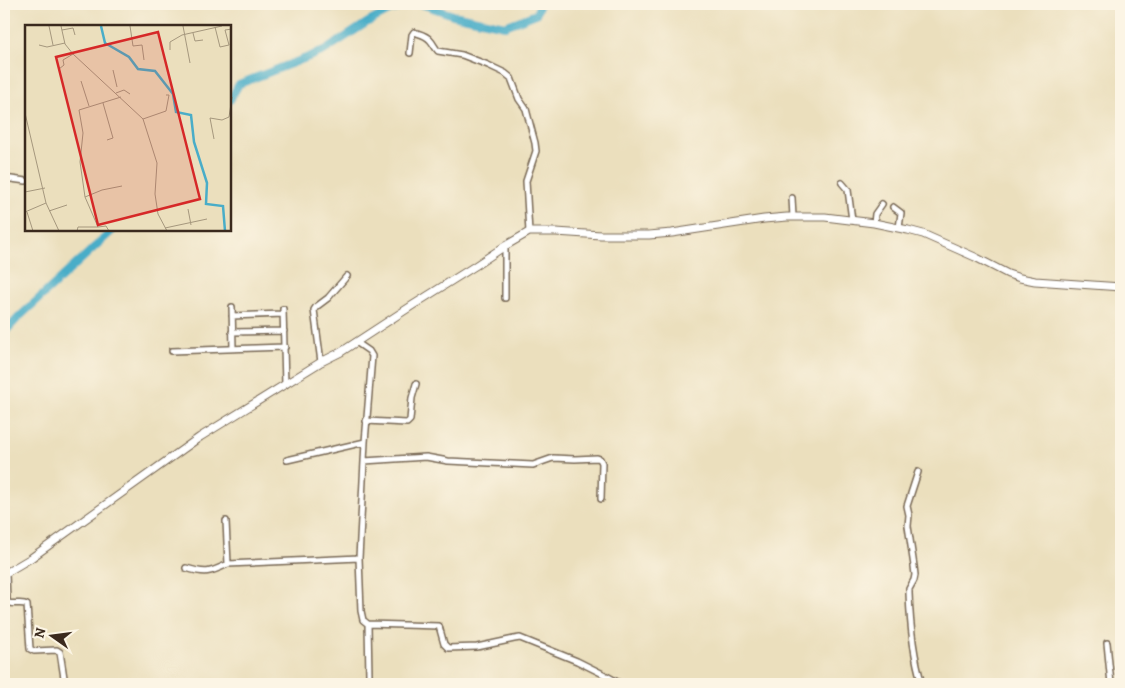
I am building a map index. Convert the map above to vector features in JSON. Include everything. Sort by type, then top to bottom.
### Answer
[{"type":"street","points":[[410,53],[414,32],[431,40],[438,51],[462,55],[488,65],[511,78],[519,99],[526,109],[536,151],[526,181],[529,232]]},
{"type":"street","points":[[4,178],[25,181]]},
{"type":"street","points":[[842,183],[848,190],[852,220]]},
{"type":"street","points":[[792,198],[793,217]]},
{"type":"street","points":[[874,223],[877,209],[882,204]]},
{"type":"street","points":[[893,207],[901,213],[899,228]]},
{"type":"street","points":[[65,684],[60,652],[57,650],[34,652],[30,649],[27,606],[24,604],[8,603],[5,574],[31,558],[200,437],[356,342],[529,232],[649,235],[764,219],[826,217],[874,223],[923,234],[1020,278],[1035,281],[1121,287]]},
{"type":"street","points":[[505,246],[505,298]]},
{"type":"street","points":[[321,362],[314,310],[316,306],[328,298],[347,276]]},
{"type":"street","points":[[232,307],[233,348]]},
{"type":"street","points":[[232,316],[283,312],[285,385]]},
{"type":"street","points":[[232,332],[284,331]]},
{"type":"street","points":[[356,342],[369,351],[372,356],[366,421],[359,558],[363,620],[368,624],[439,626],[444,644],[448,648],[477,647],[520,638],[577,661],[622,684]]},
{"type":"street","points":[[172,351],[285,347]]},
{"type":"street","points":[[366,421],[407,423],[410,420],[412,398],[416,384]]},
{"type":"street","points":[[287,460],[365,442]]},
{"type":"street","points":[[364,461],[426,457],[448,461],[533,465],[553,458],[600,458],[602,463],[600,499]]},
{"type":"street","points":[[918,472],[907,506],[915,575],[909,590],[911,627],[916,661],[922,684]]},
{"type":"street","points":[[226,521],[228,564]]},
{"type":"street","points":[[186,568],[202,573],[228,564],[359,558]]},
{"type":"street","points":[[367,684],[368,624]]},
{"type":"street","points":[[1107,643],[1111,684]]},
{"type":"waterway","points":[[231,98],[239,84],[324,51],[368,22],[389,11],[414,4]]},
{"type":"waterway","points":[[421,4],[453,15],[505,26],[536,14],[540,4]]},
{"type":"waterway","points":[[4,333],[112,231]]}]
